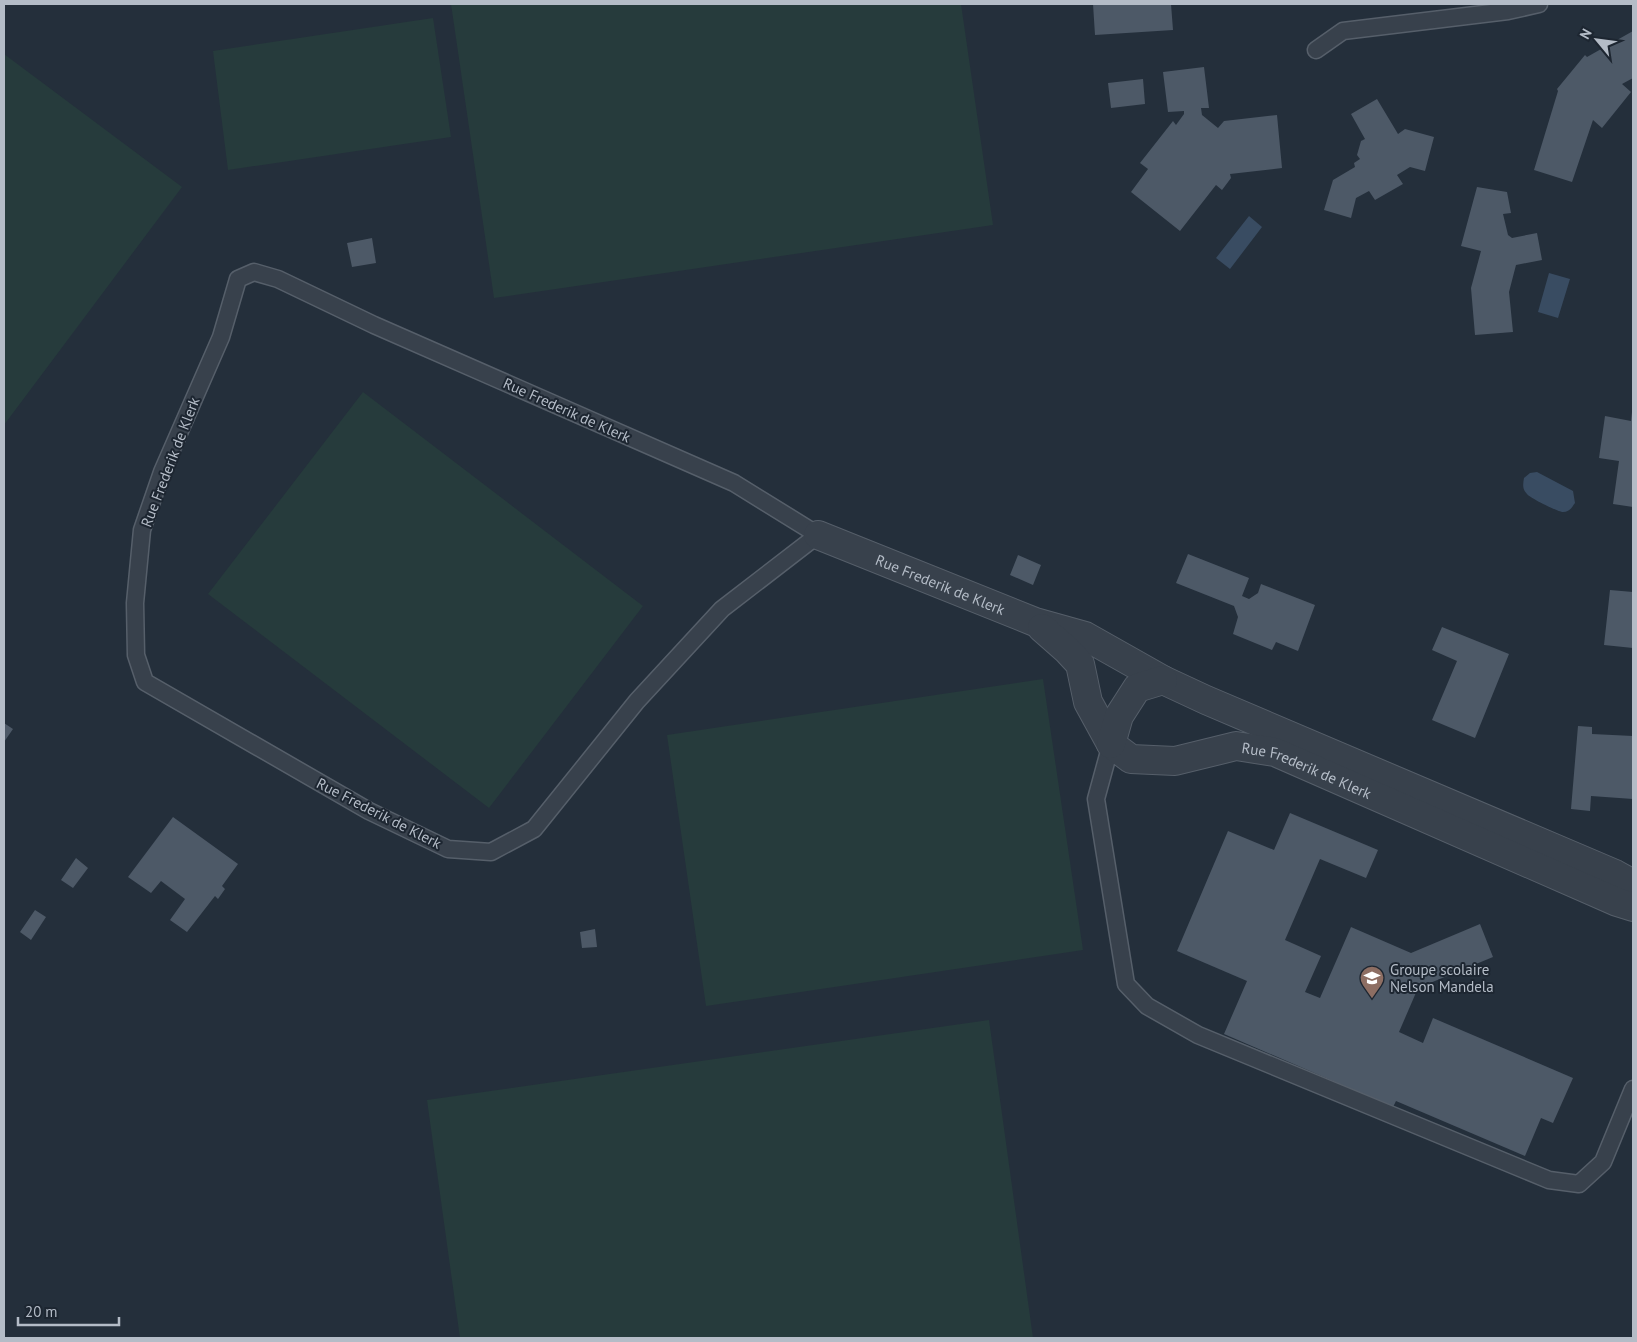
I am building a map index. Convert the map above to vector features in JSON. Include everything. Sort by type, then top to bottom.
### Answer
[{"type":"street","name":"Rue Frederik de Klerk","points":[[818,535],[1035,622],[1085,636],[1163,680],[1615,874],[1633,884]]},
{"type":"street","name":"Rue Frederik de Klerk","points":[[1035,622],[1080,664],[1088,702],[1111,744],[1131,759],[1174,761],[1236,746],[1275,752],[1517,860],[1633,907]]},
{"type":"street","points":[[1111,744],[1119,716],[1137,688],[1163,680]]},
{"type":"lane","points":[[1316,50],[1343,31],[1508,11],[1539,4]]},
{"type":"lane","name":"Rue Frederik de Klerk","points":[[254,272],[278,279],[374,325],[734,484],[818,535],[722,609],[637,701],[534,829],[491,852],[448,849],[369,811],[145,682],[136,655],[135,603],[142,530],[162,472],[221,337],[238,279],[254,272]]},
{"type":"lane","points":[[1111,744],[1096,800],[1126,984],[1147,1006],[1198,1035],[1549,1180],[1580,1184],[1602,1162],[1633,1089]]},
{"type":"green space","points":[[451,4],[961,4],[993,225],[494,298]]},
{"type":"green space","points":[[433,18],[451,137],[228,170],[213,51]]},
{"type":"green space","points":[[4,54],[182,187],[4,425]]},
{"type":"green space","points":[[363,392],[643,606],[489,808],[208,594]]},
{"type":"green space","points":[[1043,679],[1083,950],[706,1006],[667,735]]},
{"type":"green space","points":[[989,1020],[1033,1338],[460,1338],[427,1100]]},
{"type":"water","points":[[1249,216],[1262,227],[1230,269],[1216,258]]},
{"type":"water","points":[[1549,273],[1570,279],[1558,318],[1538,312]]},
{"type":"water","points":[[1537,472],[1573,491],[1575,503],[1570,509],[1565,512],[1560,511],[1538,501],[1525,492],[1524,478],[1530,473]]},
{"type":"building","points":[[1093,4],[1171,4],[1173,30],[1095,35]]},
{"type":"building","points":[[1633,31],[1633,78],[1622,84],[1631,92],[1602,128],[1593,120],[1572,182],[1534,170],[1558,91],[1557,89],[1585,55],[1587,57]]},
{"type":"building","points":[[1204,67],[1209,108],[1201,108],[1202,115],[1218,128],[1224,121],[1277,115],[1282,168],[1230,174],[1231,178],[1222,190],[1216,185],[1180,231],[1131,192],[1148,169],[1140,163],[1173,121],[1176,125],[1184,114],[1184,111],[1168,112],[1163,72]]},
{"type":"building","points":[[1143,79],[1145,104],[1111,108],[1108,83]]},
{"type":"building","points":[[1377,99],[1398,134],[1405,129],[1434,137],[1425,171],[1410,167],[1397,175],[1403,184],[1375,200],[1369,191],[1356,198],[1351,218],[1324,210],[1333,180],[1355,167],[1354,163],[1360,159],[1357,155],[1361,141],[1365,139],[1351,114]]},
{"type":"building","points":[[1477,187],[1507,192],[1511,213],[1503,214],[1508,235],[1512,238],[1537,233],[1542,260],[1516,265],[1509,292],[1513,332],[1475,335],[1471,288],[1481,251],[1461,246]]},
{"type":"building","points":[[372,238],[376,263],[352,267],[347,243]]},
{"type":"building","points":[[1632,412],[1633,507],[1613,504],[1619,461],[1599,458],[1605,416],[1631,421]]},
{"type":"building","points":[[1188,554],[1249,578],[1242,596],[1249,599],[1258,593],[1261,584],[1315,605],[1298,651],[1276,642],[1272,650],[1233,634],[1238,617],[1234,606],[1176,583]]},
{"type":"building","points":[[1018,555],[1041,565],[1033,585],[1010,575]]},
{"type":"building","points":[[1610,590],[1633,592],[1633,648],[1604,645]]},
{"type":"building","points":[[1442,627],[1509,654],[1475,738],[1432,720],[1457,661],[1432,650]]},
{"type":"building","points":[[4,723],[13,729],[4,742]]},
{"type":"building","points":[[1578,726],[1592,727],[1592,734],[1633,736],[1633,799],[1591,796],[1590,811],[1571,809]]},
{"type":"building","points":[[1290,813],[1378,850],[1366,878],[1320,859],[1285,940],[1321,956],[1305,992],[1320,998],[1351,927],[1411,953],[1480,924],[1493,957],[1418,988],[1399,1032],[1423,1043],[1433,1018],[1573,1078],[1553,1123],[1541,1118],[1525,1156],[1396,1101],[1393,1107],[1224,1034],[1247,981],[1177,951],[1228,831],[1274,850]]},
{"type":"building","points":[[173,817],[238,864],[222,886],[225,889],[218,899],[215,896],[187,932],[170,920],[185,899],[161,881],[151,893],[128,877]]},
{"type":"building","points":[[76,858],[88,868],[73,888],[61,880]]},
{"type":"building","points":[[35,910],[46,917],[31,940],[20,932]]},
{"type":"building","points":[[595,929],[597,947],[582,948],[580,932]]},
{"type":"place","name":"Groupe scolaire Nelson Mandela","points":[[1372,999]]}]
